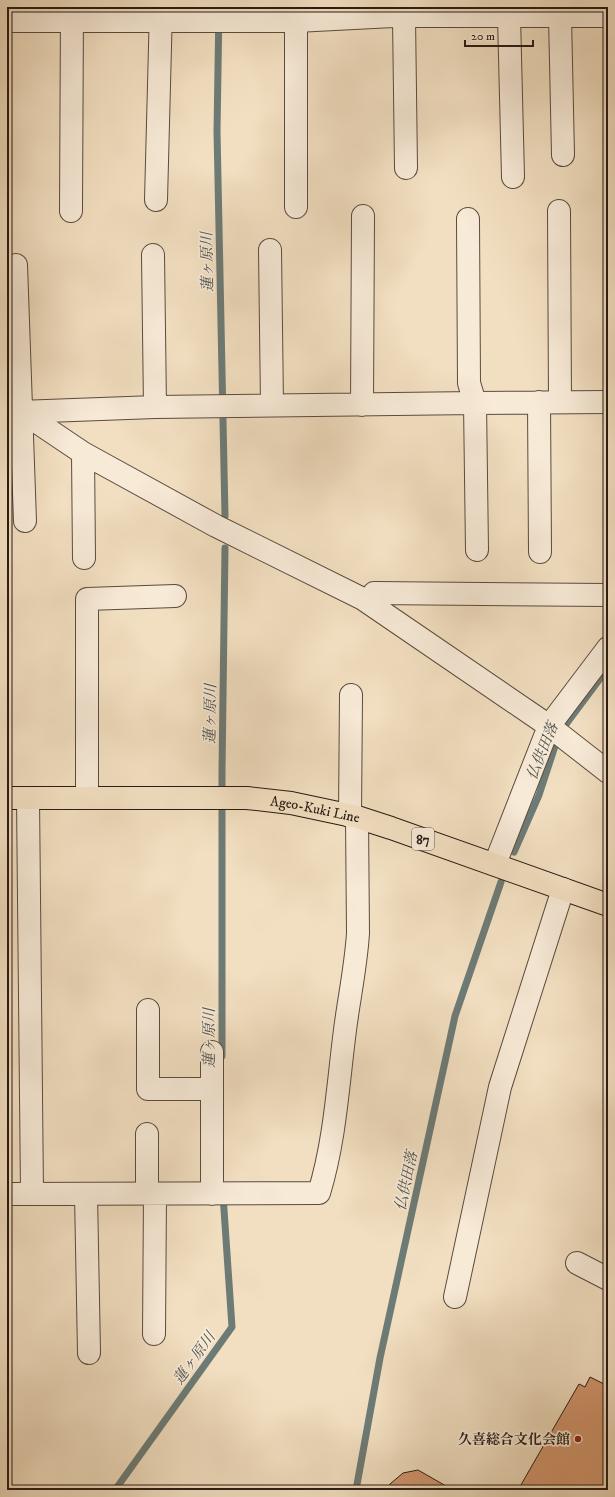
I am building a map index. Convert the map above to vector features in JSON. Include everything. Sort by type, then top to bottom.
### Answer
[{"type":"main road","name":"Ageo-Kuki Line","points":[[7,798],[222,797],[291,803],[354,816],[495,864],[608,905]]},
{"type":"street","points":[[7,21],[72,14],[161,14],[296,21],[397,14],[480,11],[510,16],[564,13],[608,16]]},
{"type":"street","points":[[563,155],[564,13]]},
{"type":"street","points":[[71,211],[72,14]]},
{"type":"street","points":[[156,200],[161,14]]},
{"type":"street","points":[[397,14],[406,168]]},
{"type":"street","points":[[510,16],[513,177]]},
{"type":"street","points":[[296,21],[296,207]]},
{"type":"street","points":[[559,211],[560,402]]},
{"type":"street","points":[[362,216],[362,405]]},
{"type":"street","points":[[468,219],[469,382],[475,403],[478,550]]},
{"type":"street","points":[[270,250],[272,405]]},
{"type":"street","points":[[153,255],[155,407]]},
{"type":"street","points":[[16,265],[12,409],[25,521]]},
{"type":"street","points":[[539,402],[540,552]]},
{"type":"street","points":[[12,409],[608,402]]},
{"type":"street","points":[[12,409],[83,453],[216,526],[363,600],[556,731],[608,772]]},
{"type":"street","points":[[83,453],[84,558]]},
{"type":"street","points":[[374,593],[608,595]]},
{"type":"street","points":[[87,798],[87,599],[175,596]]},
{"type":"street","points":[[495,864],[556,731],[608,648]]},
{"type":"street","points":[[7,1194],[319,1193],[328,1158],[349,996],[357,952],[358,933],[351,695]]},
{"type":"street","points":[[28,798],[32,1194]]},
{"type":"street","points":[[455,1297],[500,1087],[563,889]]},
{"type":"street","points":[[148,1010],[148,1089],[212,1089]]},
{"type":"street","points":[[212,1052],[212,1194]]},
{"type":"street","points":[[147,1134],[151,1194],[154,1334]]},
{"type":"street","points":[[86,1194],[89,1353]]},
{"type":"street","points":[[577,1263],[608,1279]]},
{"type":"building","name":"久喜総合文化会館","points":[[590,1377],[608,1386],[608,1490],[518,1490],[579,1384],[585,1387]]},
{"type":"building","name":"久喜総合文化会館","points":[[418,1470],[453,1490],[388,1490],[390,1484],[403,1473]]},
{"type":"waterway","name":"蓮ヶ原川","points":[[219,7],[217,131],[225,516]]},
{"type":"waterway","name":"蓮ヶ原川","points":[[222,1056],[222,771],[225,548]]},
{"type":"waterway","name":"仏供田落","points":[[514,852],[539,795],[557,740],[564,727],[608,668]]},
{"type":"waterway","name":"仏供田落","points":[[356,1490],[380,1358],[455,1016],[501,882]]},
{"type":"waterway","name":"蓮ヶ原川","points":[[115,1490],[232,1327],[223,1195]]},
{"type":"place","name":"久喜総合文化会館","points":[[578,1439]]}]
